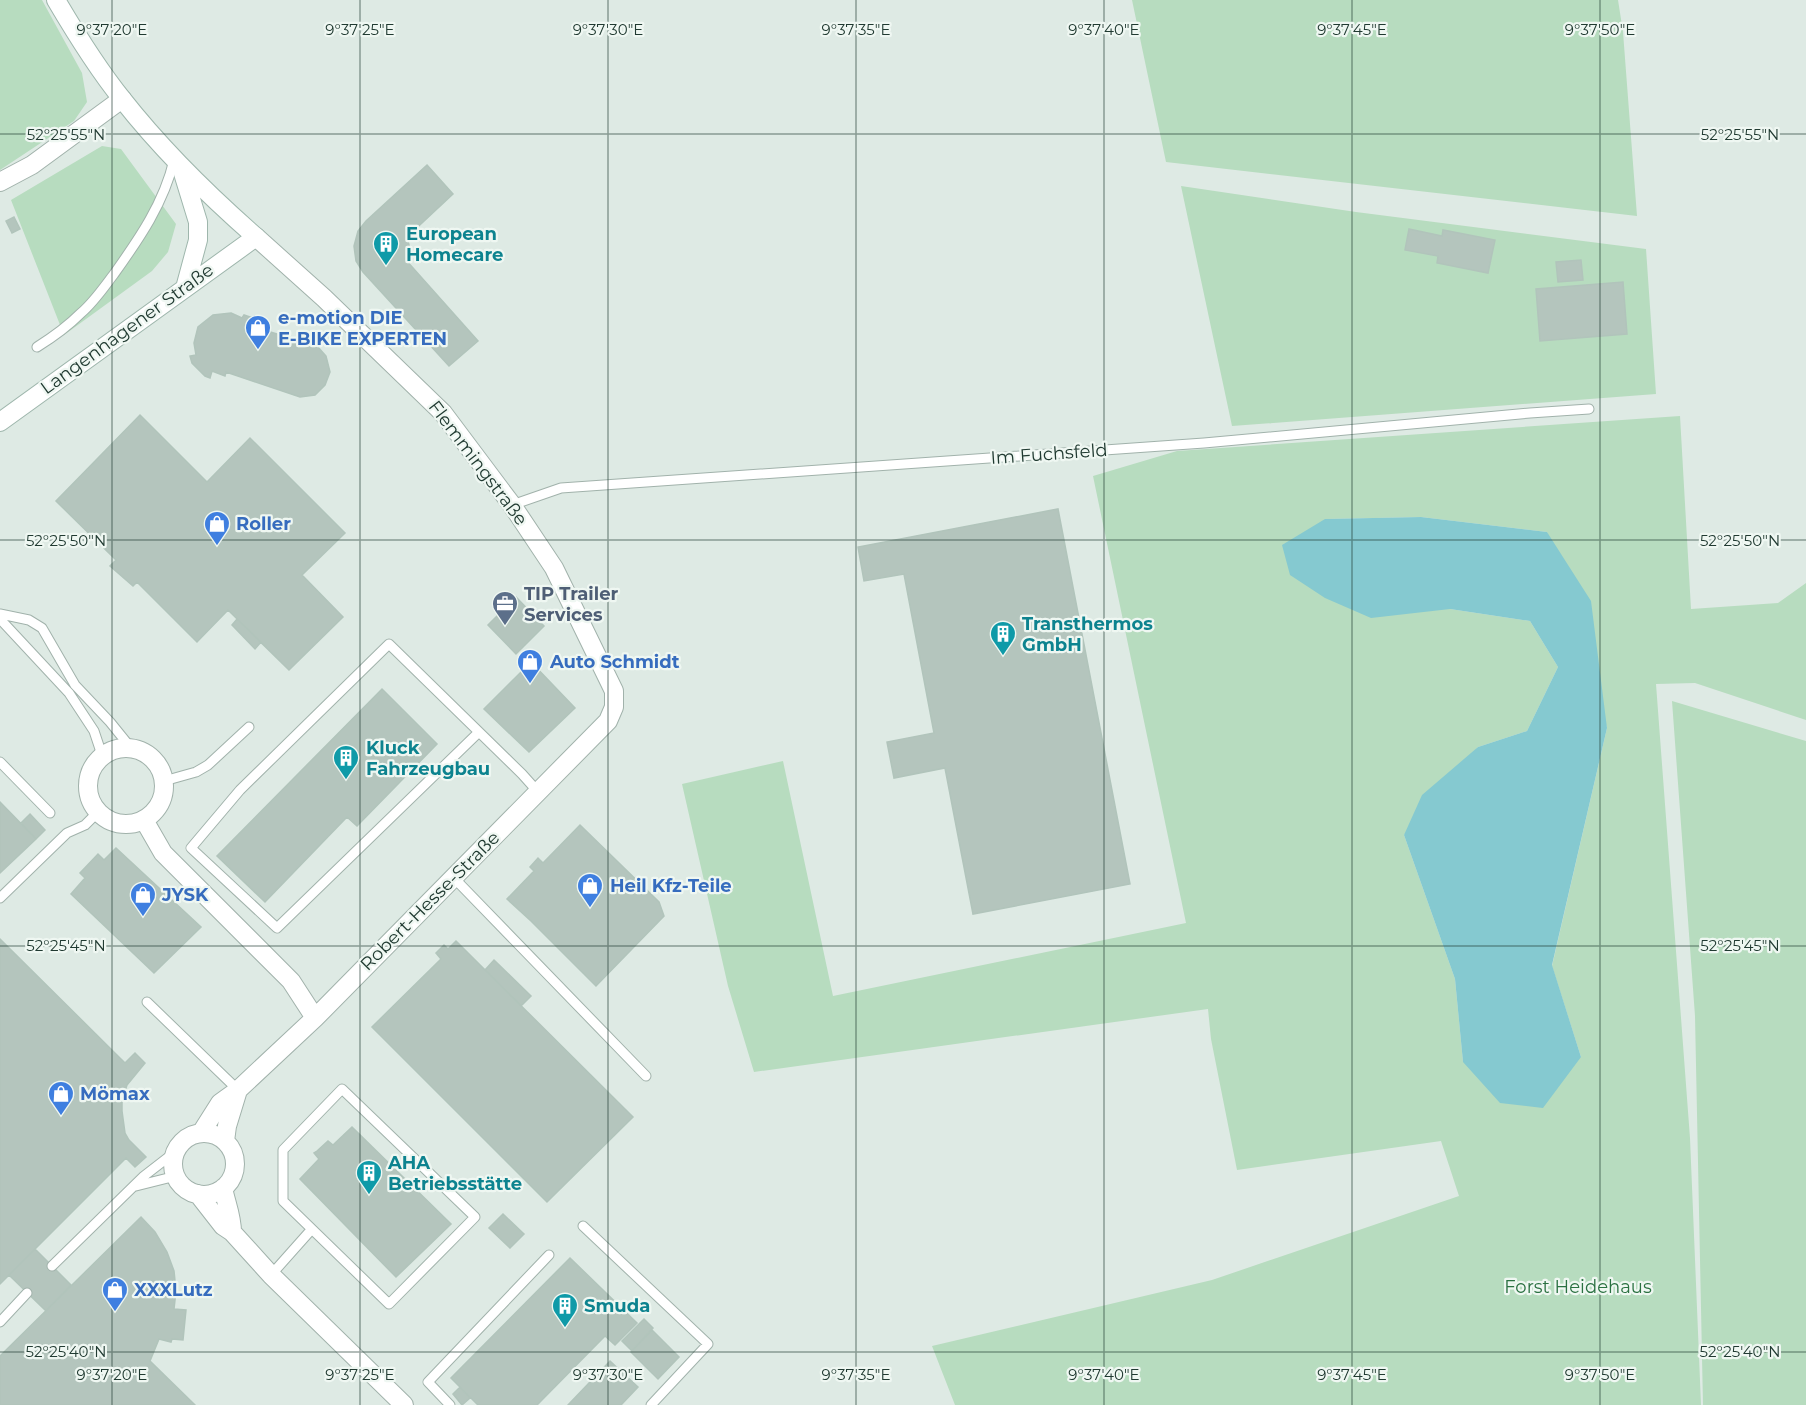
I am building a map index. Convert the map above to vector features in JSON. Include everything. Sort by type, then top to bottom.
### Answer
[{"type":"street","name":"Flemmingstraße","points":[[56,0],[87,51],[122,99],[178,164],[324,298],[443,413],[512,505],[554,568],[614,692],[615,707]]},
{"type":"street","points":[[0,182],[32,165],[122,99]]},
{"type":"street","points":[[178,164],[196,209],[198,222],[198,240],[185,288]]},
{"type":"street","name":"Langenhagener Straße","points":[[0,422],[256,237]]},
{"type":"street","name":"Robert-Hesse-Straße","points":[[201,1133],[220,1102],[238,1090],[315,1017],[539,793],[608,721],[615,707]]},
{"type":"street","points":[[131,748],[144,752],[154,760],[164,781],[162,801],[155,812],[144,820],[131,825],[118,824],[108,821],[98,813],[88,797],[87,778],[102,755],[115,749],[131,748]]},
{"type":"street","points":[[144,820],[163,853],[291,981],[315,1017]]},
{"type":"street","name":"Robert-Hesse-Straße","points":[[225,1141],[238,1090]]},
{"type":"street","points":[[198,1194],[216,1192],[223,1188],[230,1180],[234,1170],[231,1149],[225,1141],[209,1133],[192,1135],[185,1139],[175,1152],[173,1160],[176,1176],[181,1184],[198,1194],[223,1226],[232,1232],[271,1275],[404,1405]]},
{"type":"street","points":[[223,1188],[232,1220],[232,1232]]},
{"type":"lane","points":[[37,347],[59,333],[83,312],[120,265],[146,226],[178,164]]},
{"type":"lane","name":"Im Fuchsfeld","points":[[512,505],[561,488],[1204,443],[1589,409]]},
{"type":"lane","points":[[0,614],[29,620],[42,628],[75,685],[131,748]]},
{"type":"lane","points":[[0,619],[69,693],[94,731],[102,755]]},
{"type":"lane","points":[[479,732],[277,928],[191,848],[240,790],[389,644],[479,732],[539,793]]},
{"type":"lane","points":[[164,781],[196,772],[208,765],[249,727]]},
{"type":"lane","points":[[0,762],[50,813]]},
{"type":"lane","points":[[0,898],[68,833],[85,825],[98,813]]},
{"type":"lane","points":[[454,878],[646,1076]]},
{"type":"lane","points":[[147,1002],[238,1090]]},
{"type":"lane","points":[[342,1089],[475,1217],[389,1304],[311,1230],[283,1201],[283,1150],[342,1089]]},
{"type":"lane","points":[[52,1266],[144,1176],[175,1152]]},
{"type":"lane","points":[[135,1185],[176,1176]]},
{"type":"lane","points":[[583,1226],[708,1344],[651,1405]]},
{"type":"lane","points":[[271,1275],[311,1230]]},
{"type":"lane","points":[[450,1405],[428,1382],[549,1255]]},
{"type":"lane","points":[[0,1322],[27,1293]]},
{"type":"green space","points":[[0,0],[42,0],[82,73],[87,102],[74,121],[0,170]]},
{"type":"green space","points":[[1132,0],[1618,0],[1623,32],[1637,216],[1166,162]]},
{"type":"green space","points":[[102,146],[121,149],[176,224],[168,252],[152,271],[64,335],[11,200]]},
{"type":"green space","points":[[1181,186],[1356,212],[1646,249],[1656,394],[1232,426]]},
{"type":"green space","name":"Forst Heidehaus","points":[[1680,416],[1691,609],[1778,603],[1806,583],[1806,720],[1695,683],[1656,684],[1690,1138],[1701,1405],[955,1405],[932,1346],[1212,1280],[1459,1196],[1441,1141],[1237,1170],[1211,1039],[1208,1009],[754,1072],[728,986],[682,784],[783,761],[833,996],[1186,923],[1093,476],[1177,451]],"holes":[[[1421,517],[1547,532],[1607,728],[1552,966],[1581,1057],[1463,1062],[1455,979],[1404,835],[1478,747],[1527,731],[1558,667],[1530,621],[1450,609],[1325,519]]]},
{"type":"green space","points":[[1672,701],[1806,741],[1806,1405],[1703,1405],[1695,1016]]},
{"type":"water","points":[[1421,517],[1547,532],[1591,601],[1607,728],[1552,965],[1581,1057],[1543,1108],[1500,1103],[1463,1062],[1455,979],[1404,835],[1422,795],[1478,747],[1527,731],[1558,667],[1530,621],[1450,609],[1371,618],[1325,598],[1290,575],[1282,545],[1325,519]]},
{"type":"building","name":"European Homecare","points":[[427,165],[453,194],[407,237],[410,249],[405,259],[478,341],[449,366],[363,272],[356,261],[354,246],[358,231],[366,221]]},
{"type":"building","points":[[14,217],[20,229],[12,233],[6,221]]},
{"type":"building","points":[[1409,229],[1442,236],[1443,230],[1495,240],[1488,273],[1437,263],[1438,256],[1405,250]]},
{"type":"building","points":[[1581,260],[1583,280],[1558,282],[1556,262]]},
{"type":"building","points":[[1623,282],[1627,334],[1540,341],[1536,289]]},
{"type":"building","name":"e-motion DIE E-BIKE EXPERTEN","points":[[231,313],[242,318],[244,315],[259,320],[257,328],[317,346],[326,356],[330,372],[325,385],[315,395],[300,397],[226,372],[225,376],[212,371],[210,378],[205,376],[192,363],[190,356],[196,355],[194,343],[198,327],[213,315]]},
{"type":"building","name":"Roller","points":[[140,415],[207,482],[250,438],[345,533],[302,575],[343,617],[289,670],[228,610],[197,642],[137,582],[133,586],[110,566],[116,560],[56,501]]},
{"type":"building","name":"Transthermos GmbH","points":[[1058,509],[1130,884],[973,914],[945,768],[894,778],[887,742],[934,733],[904,574],[864,581],[858,547]]},
{"type":"building","points":[[516,597],[544,626],[516,654],[488,625]]},
{"type":"building","points":[[237,619],[261,642],[255,649],[232,625]]},
{"type":"building","name":"Auto Schmidt","points":[[531,662],[575,708],[529,752],[484,709]]},
{"type":"building","name":"Kluck Fahrzeugbau","points":[[382,689],[437,744],[357,826],[347,817],[265,902],[217,856]]},
{"type":"building","points":[[0,802],[36,839],[0,873]]},
{"type":"building","points":[[30,814],[45,830],[36,839],[21,823]]},
{"type":"building","name":"Heil Kfz-Teile","points":[[580,825],[659,902],[664,916],[596,986],[507,899],[534,871],[530,867],[538,858],[543,863]]},
{"type":"building","name":"JYSK","points":[[116,848],[201,927],[154,973],[71,894],[85,878],[80,873],[98,854],[104,860]]},
{"type":"building","name":"Mömax","points":[[0,939],[125,1063],[135,1053],[145,1063],[127,1085],[122,1100],[122,1111],[125,1133],[146,1157],[135,1167],[126,1158],[0,1284]]},
{"type":"building","points":[[456,941],[633,1117],[547,1202],[372,1027],[441,959],[436,953],[444,945],[448,949]]},
{"type":"building","points":[[494,960],[531,996],[521,1006],[485,970]]},
{"type":"building","name":"AHA Betriebsstätte","points":[[352,1127],[451,1224],[396,1277],[300,1179],[319,1159],[314,1153],[328,1141],[333,1145]]},
{"type":"building","points":[[503,1214],[524,1234],[510,1248],[489,1228]]},
{"type":"building","name":"XXXLutz","points":[[141,1217],[155,1232],[167,1252],[174,1271],[176,1291],[174,1309],[186,1310],[183,1340],[172,1339],[171,1342],[159,1339],[150,1361],[195,1405],[0,1405],[0,1356]]},
{"type":"building","points":[[35,1249],[71,1285],[46,1311],[9,1275]]},
{"type":"building","name":"Smuda","points":[[570,1258],[637,1323],[615,1345],[605,1336],[537,1405],[478,1405],[451,1378]]},
{"type":"building","points":[[644,1319],[653,1328],[632,1351],[622,1341]]},
{"type":"building","points":[[652,1330],[679,1357],[658,1379],[631,1352]]},
{"type":"building","points":[[610,1361],[638,1387],[621,1405],[568,1405]]},
{"type":"building","points":[[460,1387],[470,1398],[462,1405],[453,1394]]},
{"type":"place","name":"European Homecare","points":[[386,267]]},
{"type":"place","name":"e-motion DIE E-BIKE EXPERTEN","points":[[258,351]]},
{"type":"place","name":"Roller","points":[[217,547]]},
{"type":"place","name":"TIP Trailer Services","points":[[505,627]]},
{"type":"place","name":"Transthermos GmbH","points":[[1003,657]]},
{"type":"place","name":"Auto Schmidt","points":[[530,685]]},
{"type":"place","name":"Kluck Fahrzeugbau","points":[[346,781]]},
{"type":"place","name":"Heil Kfz-Teile","points":[[590,909]]},
{"type":"place","name":"JYSK","points":[[143,918]]},
{"type":"place","name":"Mömax","points":[[61,1117]]},
{"type":"place","name":"AHA Betriebsstätte","points":[[369,1196]]},
{"type":"place","name":"XXXLutz","points":[[115,1313]]},
{"type":"place","name":"Smuda","points":[[565,1329]]}]
